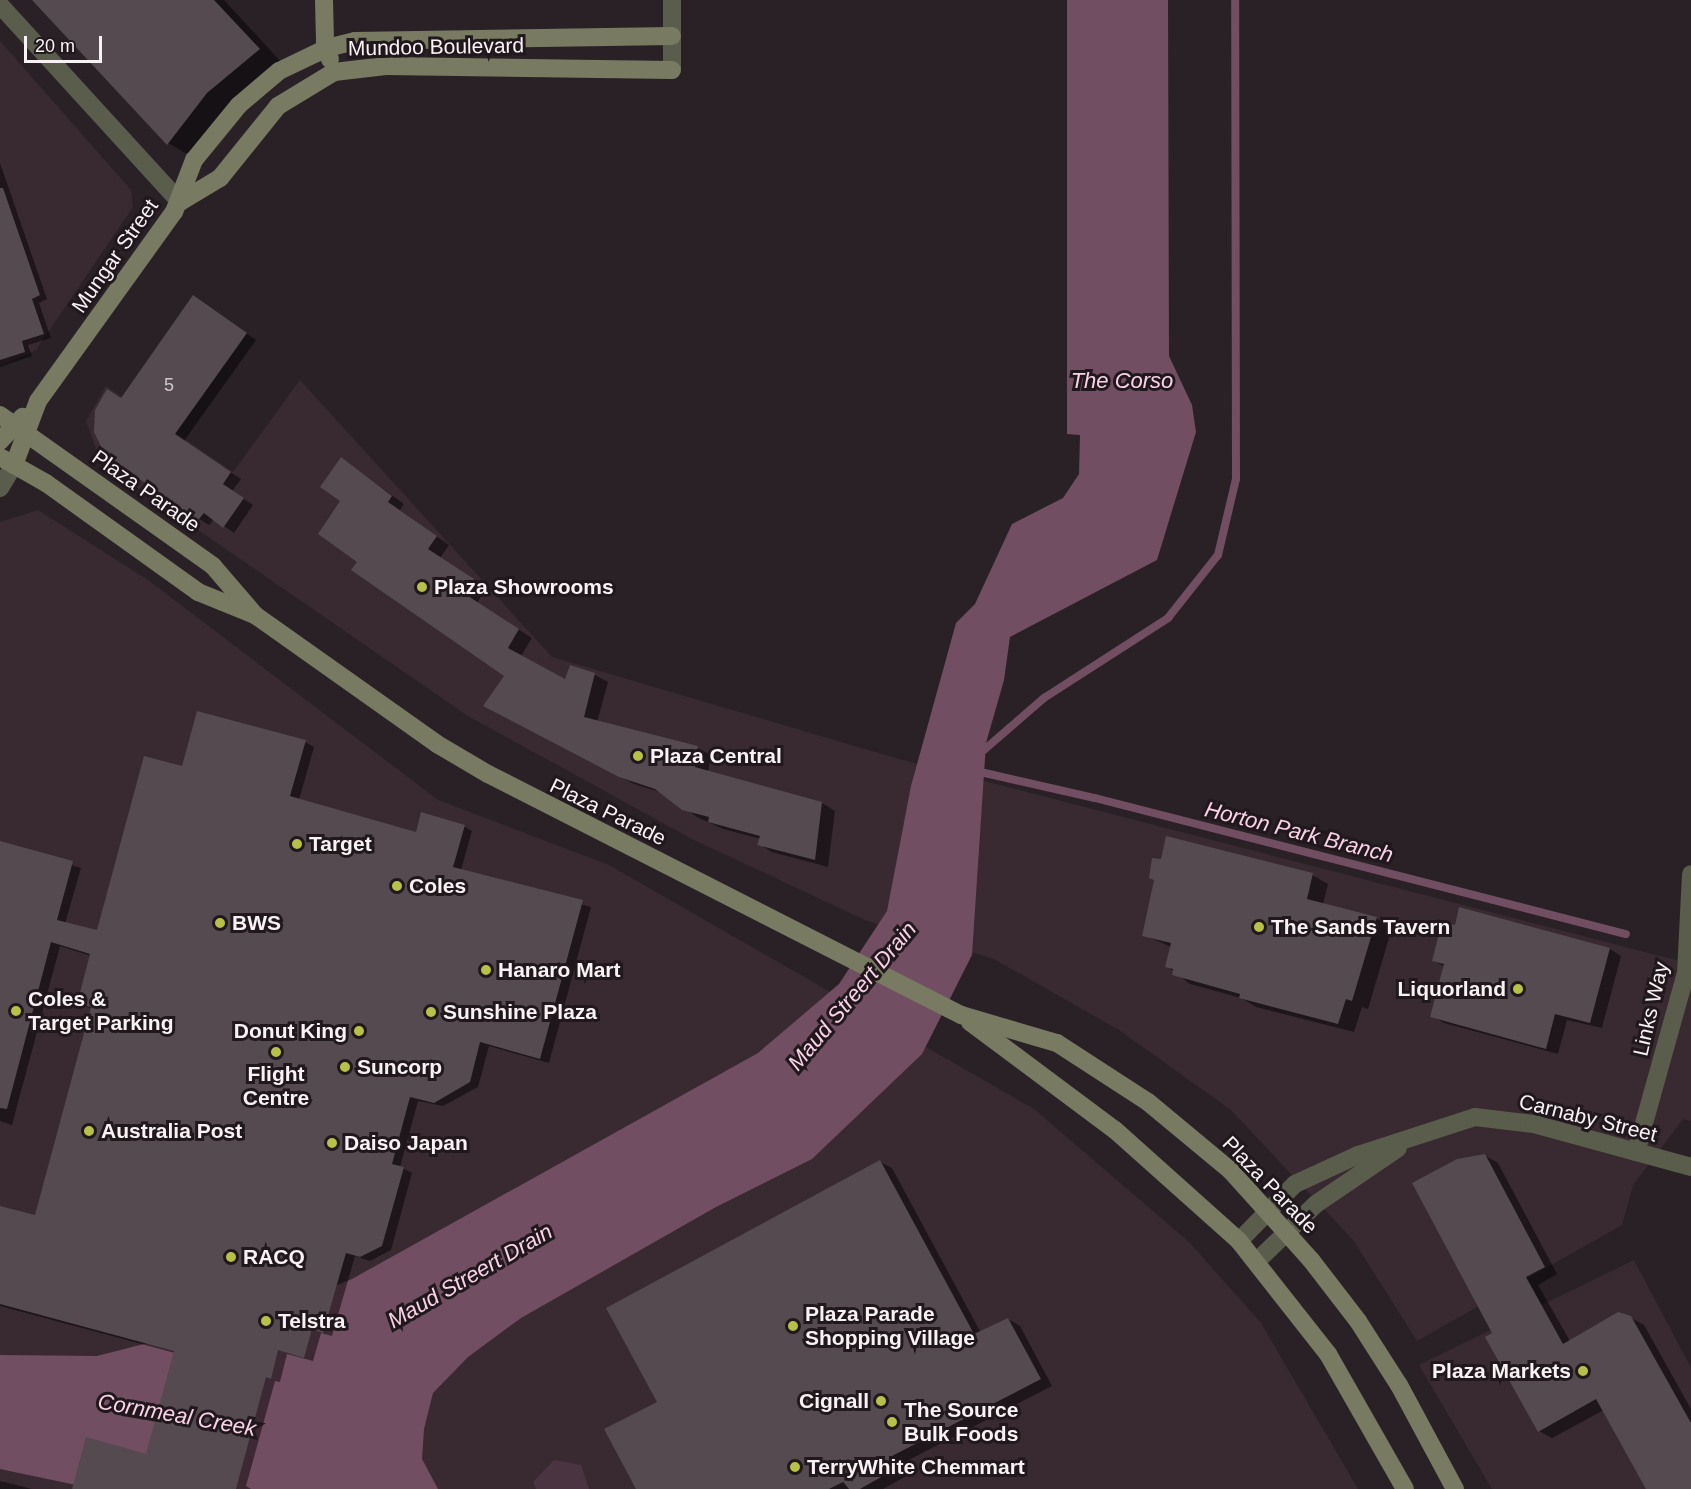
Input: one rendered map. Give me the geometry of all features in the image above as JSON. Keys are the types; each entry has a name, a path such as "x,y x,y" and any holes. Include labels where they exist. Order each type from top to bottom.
{"main road":[{"path":"324,0 327,48 334,72"},
{"name":"Mundoo Boulevard","path":"180,202 194,160 238,105 279,71 327,48 355,41 672,36"},
{"name":"Mundoo Boulevard","path":"180,202 220,178 278,106 334,72 386,66 672,70"},
{"name":"Mungar Street","path":"0,441 14,424 35,407 180,202"},
{"name":"Mungar Street","path":"7,461 14,424"},
{"name":"Plaza Parade","path":"14,424 213,566 255,615"},
{"name":"Plaza Parade","path":"7,461 46,483 198,592 255,615 437,744 488,774 961,1015 1115,1130 1239,1241 1328,1354 1405,1489"},
{"name":"Plaza Parade","path":"961,1015 1057,1043 1148,1102 1230,1170 1289,1234 1358,1321 1455,1489"}],"street":[{"path":"672,0 672,70"},
{"name":"Mungar Street","path":"0,5 180,202"},
{"name":"Mungar Street","path":"0,488 7,461"},
{"name":"Links Way","path":"1636,1152 1686,973 1691,874"},
{"name":"Carnaby Street","path":"1257,1261 1289,1234 1316,1204 1407,1142 1446,1124 1475,1117 1534,1124 1691,1167"},
{"name":"Carnaby Street","path":"1239,1241 1270,1213 1295,1184 1358,1155 1407,1142"}],"shaded area":[{"path":"0,41 131,190 133,207 36,350 0,366"},
{"path":"300,380 552,657 899,759 1691,964 1691,1121 1683,1119 1633,1185 1622,1225 1417,1341 1354,1241 1231,1110 1119,1030 994,959 865,920 692,839 468,716 101,463 86,421 106,386 233,472"},
{"name":"Sunshine Plaza","path":"38,510 148,580 438,800 609,865 1034,1109 1189,1242 1261,1323 1358,1489 0,1489 0,522"},
{"path":"1634,1260 1691,1368 1691,1489 1492,1489 1419,1365"},
{"path":"554,1460 581,1465 589,1489 536,1489 533,1482"}],"water":[{"path":"1067,0 1168,0 1169,356 1192,405 1196,432 1157,560 1010,637 1004,680 986,743 972,955 922,1054 812,1159 716,1207 521,1318 468,1357 433,1393 424,1429 422,1459 438,1489 95,1489 0,1469 0,1355 97,1356 273,1311 352,1279 758,1053 839,984 887,911 911,786 956,623 975,604 1012,524 1063,498 1079,474 1080,435 1067,434"}],"building":[{"path":"32,0 214,0 260,49 207,93 167,145"},
{"path":"0,188 3,188 40,295 32,299 44,334 22,341 25,352 0,360"},
{"path":"193,295 247,333 175,434 231,472 223,484 244,498 223,528 204,513 198,520 105,455 94,432 95,410 107,389 121,398"},
{"path":"341,457 392,496 388,502 437,536 428,549 474,579 465,594 519,629 508,648 565,679 570,665 595,673 584,717 698,746 695,767 822,802 815,860 757,845 760,836 708,822 709,817 682,810 655,789 619,777 483,706 504,676 351,570 357,562 318,534 340,501 320,487"},
{"name":"Sunshine Plaza","path":"197,711 306,740 290,796 416,832 421,812 465,825 453,867 583,900 540,1059 480,1042 470,1082 434,1103 410,1097 392,1164 404,1167 382,1246 360,1257 346,1253 323,1333 312,1329 304,1358 278,1350 271,1379 266,1377 236,1489 72,1489 86,1437 146,1454 174,1351 0,1304 0,1206 35,1215 91,1007 77,1004 90,954 51,942 7,1109 0,1108 0,841 73,861 57,920 97,930 144,756 182,766"},
{"name":"The Sands Tavern","path":"1166,836 1313,873 1307,899 1377,917 1352,1001 1346,999 1338,1024 1239,998 1240,994 1172,975 1173,969 1165,967 1171,943 1142,936 1154,880 1149,878 1152,858 1161,859"},
{"name":"Liquorland","path":"1459,907 1610,948 1590,1023 1555,1014 1546,1049 1430,1017 1444,964 1432,961 1442,922 1455,925"},
{"name":"Plaza Markets","path":"1485,1154 1545,1267 1526,1277 1563,1344 1618,1312 1631,1316 1691,1423 1691,1489 1646,1489 1596,1399 1538,1432 1485,1337 1492,1333 1412,1183 1457,1159"},
{"name":"Plaza Parade Shopping Village","path":"880,1160 974,1334 1008,1318 1041,1379 892,1456 897,1468 860,1489 849,1489 843,1482 829,1489 636,1489 604,1429 657,1402 606,1308"}],"waterway":[{"path":"977,756 1044,698 1168,618 1218,555 1236,479 1235,0"},
{"name":"Horton Park Branch","path":"976,771 1095,798 1626,934"}],"place":[{"name":"Plaza Showrooms","path":"422,587"},
{"name":"Plaza Central","path":"638,756"},
{"name":"Target","path":"297,844"},
{"name":"Coles","path":"397,886"},
{"name":"BWS","path":"220,923"},
{"name":"The Sands Tavern","path":"1259,927"},
{"name":"Hanaro Mart","path":"486,970"},
{"name":"Liquorland","path":"1518,989"},
{"name":"Coles & Target Parking","path":"16,1011"},
{"name":"Sunshine Plaza","path":"431,1012"},
{"name":"Donut King","path":"359,1031"},
{"name":"Flight Centre","path":"276,1052"},
{"name":"Suncorp","path":"345,1067"},
{"name":"Australia Post","path":"89,1131"},
{"name":"Daiso Japan","path":"332,1143"},
{"name":"RACQ","path":"231,1257"},
{"name":"Telstra","path":"266,1321"},
{"name":"Plaza Parade Shopping Village","path":"793,1326"},
{"name":"Plaza Markets","path":"1583,1371"},
{"name":"Cignall","path":"881,1401"},
{"name":"The Source Bulk Foods","path":"892,1422"},
{"name":"TerryWhite Chemmart","path":"795,1467"}],"water label":[{"name":"The Corso","path":"1122,381"},
{"name":"Maud Streert Drain","path":"852,996"},
{"name":"Maud Streert Drain","path":"470,1276"},
{"name":"Cornmeal Creek","path":"177,1415"}]}
